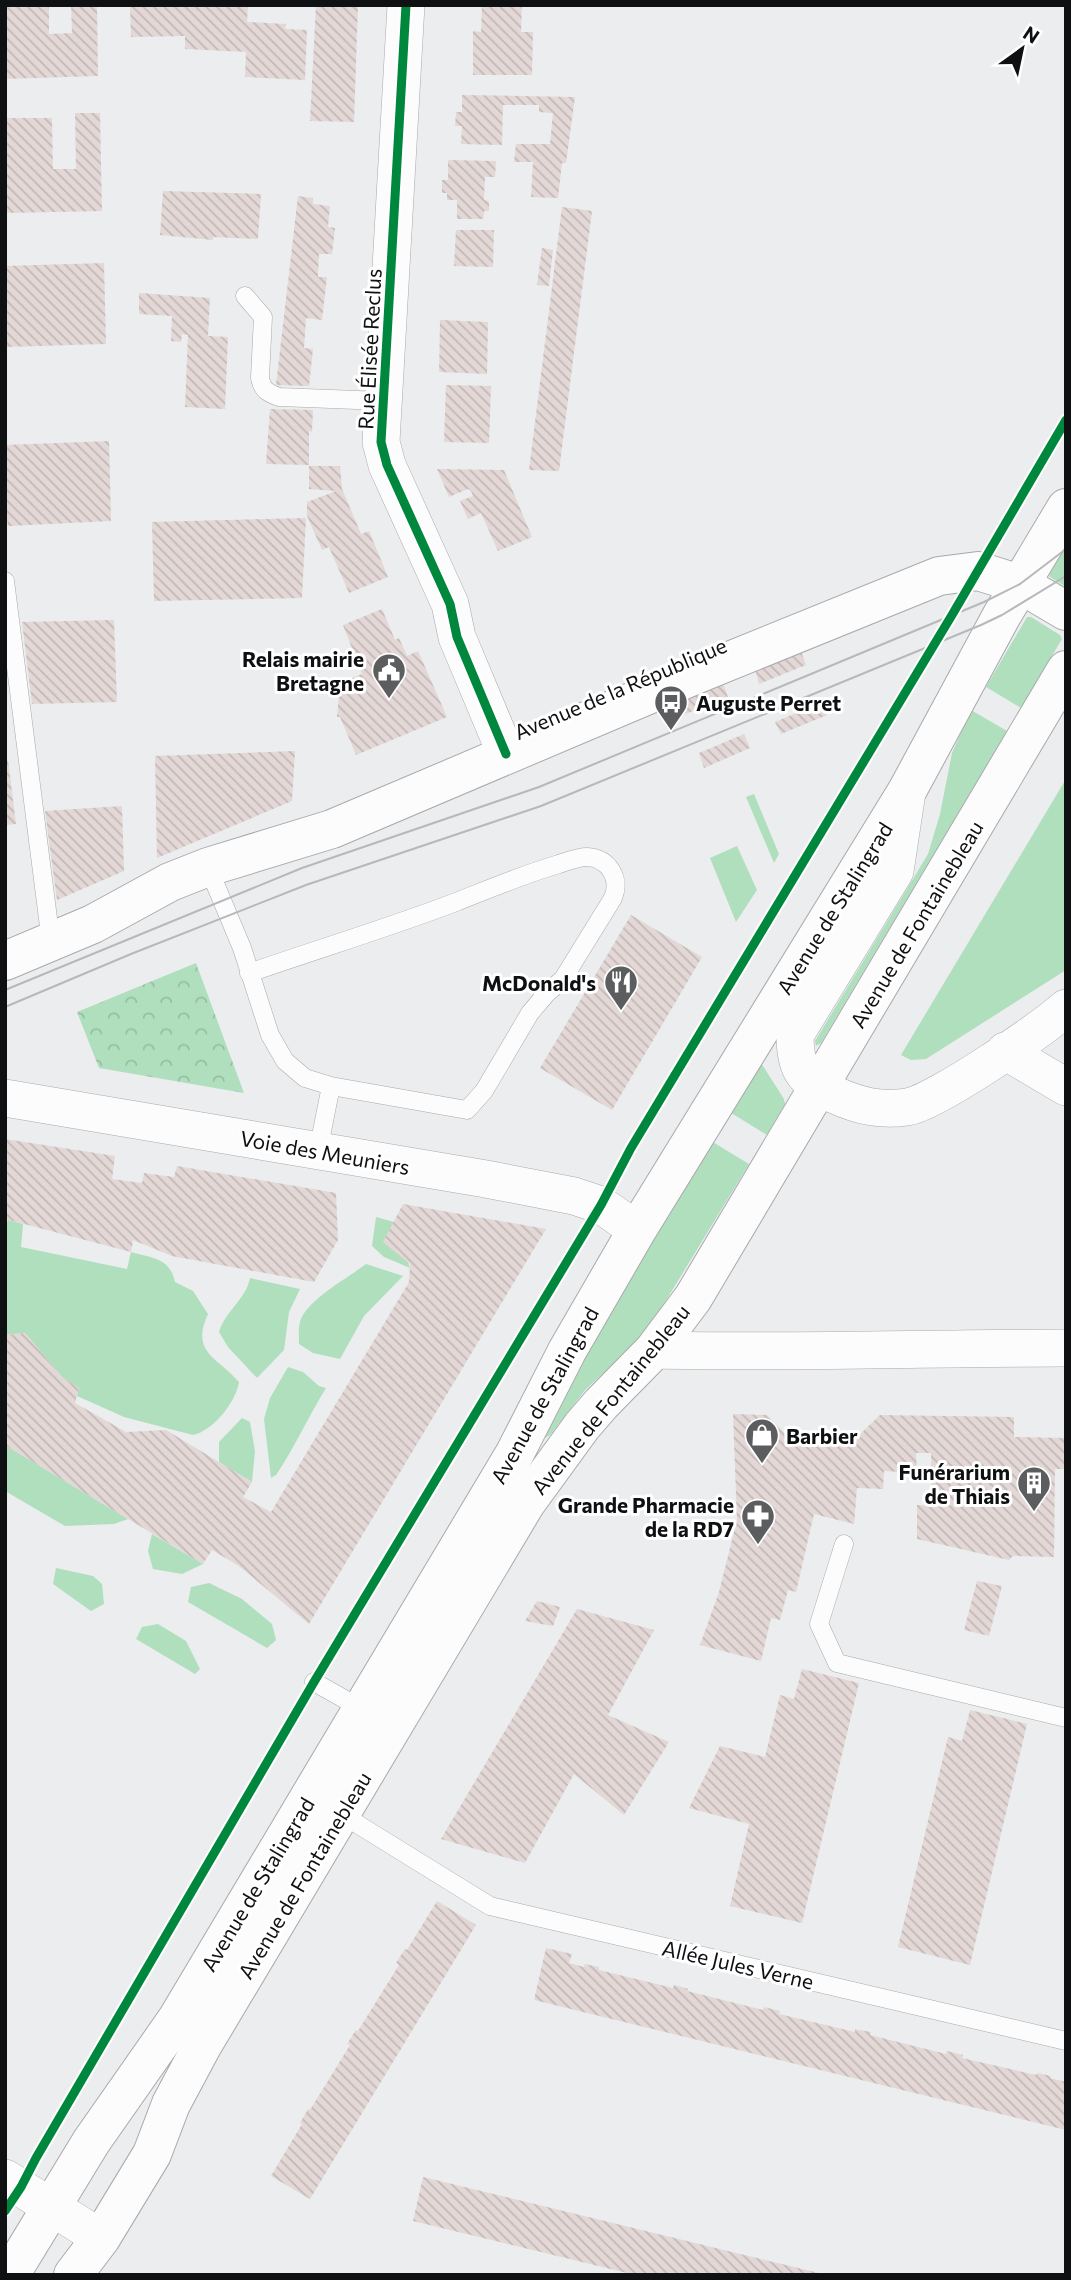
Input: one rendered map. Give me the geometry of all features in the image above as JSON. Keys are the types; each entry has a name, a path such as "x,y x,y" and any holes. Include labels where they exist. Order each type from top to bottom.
{"main road":[{"name":"Avenue de Stalingrad","path":"10,2275 90,2141 134,2083 177,2019 515,1453 560,1363 637,1230 907,791 1020,584 1066,508"},
{"name":"Avenue de la République","path":"5,961 93,924 170,882 208,867 332,829 506,754 939,576 978,571 1020,584 1066,611"},
{"name":"Avenue de Fontainebleau","path":"73,2275 102,2238 152,2154 172,2104 202,2046 540,1481 601,1404 654,1350 693,1298 1066,670"}],"street":[{"name":"Rue Élisée Reclus","path":"406,5 382,442 387,464 450,604 457,637 506,754"},
{"path":"907,791 895,871 795,1035 795,1059 803,1074 818,1088 859,1105 885,1109 911,1107 954,1085 1066,1008"},
{"path":"1004,1051 1066,1059"},
{"path":"1004,1051 1066,1087"},
{"name":"Voie des Meuniers","path":"5,1098 574,1196 601,1205 637,1230"},
{"path":"654,1350 739,1352 1066,1348"},
{"path":"5,2178 102,2238"}],"lane":[{"path":"245,296 264,317 260,377 262,387 270,394 279,397 383,401"},
{"path":"5,581 51,942"},
{"path":"208,867 243,948 250,973 270,1035 285,1061 305,1078 331,1086 467,1110 484,1090 530,1013 563,979 613,898 617,886 612,871 598,860 586,857 574,859 518,876 455,902 250,973"},
{"path":"318,1151 331,1086"},
{"path":"844,1544 819,1624 837,1663 1066,1718"},
{"path":"314,1682 362,1709"},
{"name":"Allée Jules Verne","path":"341,1814 490,1906 1066,2041"}],"green space":[{"path":"1066,544 1066,587 1050,577 1048,571"},
{"path":"1027,617 1060,635 1062,639 1021,708 986,687"},
{"path":"971,710 1007,731 821,1043 816,1046 815,1041 928,854 940,814 952,753"},
{"path":"1066,779 1066,970 926,1059 911,1060 901,1055"},
{"path":"754,794 779,854 774,863 746,797"},
{"path":"737,846 757,890 736,922 710,858"},
{"path":"196,963 244,1093 99,1068 77,1012"},
{"path":"761,1063 785,1104 767,1135 728,1111"},
{"path":"711,1141 749,1164 656,1317 631,1348 586,1389 550,1435 545,1438 541,1436 554,1406"},
{"path":"376,1217 394,1222 410,1268 384,1257 372,1246"},
{"path":"8,1220 23,1224 21,1247 127,1269 131,1252 159,1260 169,1268 175,1282 193,1291 208,1314 203,1327 204,1346 239,1382 228,1407 216,1422 193,1435 124,1417 77,1396 79,1388 63,1378 25,1333 5,1335 5,1227"},
{"path":"366,1264 403,1276 364,1316 340,1359 313,1353 299,1344 300,1322 310,1306"},
{"path":"250,1278 300,1289 289,1312 284,1350 257,1378 228,1347 219,1332"},
{"path":"288,1367 303,1372 319,1386 326,1388 283,1464 271,1478 264,1419 270,1398"},
{"path":"242,1418 250,1422 255,1451 252,1482 219,1462 219,1442"},
{"path":"5,1445 128,1519 114,1524 65,1526 5,1491"},
{"path":"152,1534 203,1564 182,1574 153,1569 148,1551"},
{"path":"56,1568 93,1576 102,1584 104,1604 91,1611 53,1584"},
{"path":"209,1583 242,1599 272,1624 276,1640 267,1648 188,1602 191,1587"},
{"path":"158,1624 186,1641 200,1669 195,1674 136,1639 142,1627"}],"building":[{"path":"5,5 49,5 49,34 72,33 71,5 97,5 98,76 5,79"},
{"path":"130,5 248,6 247,22 286,24 285,29 307,30 305,80 245,77 246,52 185,49 185,36 131,37"},
{"path":"316,5 358,5 354,122 310,121"},
{"path":"482,5 522,5 521,32 533,32 532,75 473,75 473,31 481,32"},
{"path":"462,95 575,97 558,198 531,197 533,162 514,162 516,144 550,144 553,113 539,112 539,105 503,105 502,145 461,144 462,126 455,126 456,112 462,112"},
{"path":"75,113 100,113 102,211 5,213 5,118 52,118 53,169 76,169"},
{"path":"448,160 496,161 495,177 485,177 484,200 489,201 489,211 484,211 483,219 457,219 457,200 447,200 447,193 442,193 442,180 448,180"},
{"path":"163,191 261,194 258,239 213,237 213,240 160,235"},
{"path":"298,196 313,198 313,204 330,206 328,227 335,228 332,254 319,254 318,277 327,277 322,320 306,318 304,348 313,349 309,386 276,385"},
{"path":"562,207 592,211 559,471 529,470"},
{"path":"456,230 494,230 493,267 454,266"},
{"path":"542,248 553,250 549,286 537,285"},
{"path":"104,263 106,344 5,347 5,266"},
{"path":"139,293 210,298 208,336 228,337 225,409 185,407 188,335 182,334 181,342 171,341 172,316 139,314"},
{"path":"440,320 488,322 487,374 439,372"},
{"path":"446,385 491,386 489,443 444,442"},
{"path":"270,409 313,410 312,432 309,431 309,465 266,464"},
{"path":"109,441 111,521 8,526 5,505 5,445"},
{"path":"309,466 340,466 342,489 361,534 369,531 388,577 349,593 329,547 322,550 307,516 307,502 336,491 309,489"},
{"path":"437,469 504,470 532,537 498,551 481,513 468,519 460,501 473,496 471,491 468,489 449,497"},
{"path":"306,518 302,598 154,601 152,522"},
{"name":"Relais mairie Bretagne","path":"382,609 395,640 399,638 407,656 418,651 447,717 356,755 340,717 337,717 340,683 362,674 343,625"},
{"path":"114,620 117,702 32,704 22,622"},
{"path":"801,651 806,665 759,684 755,669"},
{"path":"723,683 728,697 683,715 678,701"},
{"path":"822,702 827,715 781,734 775,722"},
{"path":"744,734 750,748 704,768 699,753"},
{"path":"295,751 292,801 157,858 155,756"},
{"path":"8,760 16,824 5,825 5,761"},
{"path":"122,806 124,871 57,900 45,811"},
{"name":"McDonald's","path":"631,915 702,957 612,1110 540,1068"},
{"path":"5,1139 115,1156 112,1179 142,1183 144,1173 174,1177 177,1166 336,1193 338,1240 314,1282 172,1256 133,1240 131,1252 5,1219"},
{"path":"403,1204 546,1229 309,1624 239,1566 212,1550 203,1564 5,1445 5,1335 25,1333 63,1378 79,1388 75,1403 126,1432 166,1430 252,1482 243,1497 271,1512 409,1282 410,1264 383,1242"},
{"path":"733,1414 767,1415 791,1440 853,1441 880,1415 1014,1417 1014,1437 1066,1438 1066,1469 1055,1469 1054,1557 1013,1556 1009,1560 917,1539 917,1505 932,1505 931,1453 916,1453 917,1473 884,1471 883,1489 857,1488 854,1524 814,1514 796,1592 788,1590 780,1620 771,1618 761,1661 700,1645 719,1592 737,1520"},
{"path":"977,1581 1002,1586 989,1636 964,1630"},
{"path":"537,1601 560,1607 553,1626 525,1621"},
{"path":"577,1609 654,1630 608,1715 669,1742 624,1815 574,1774 525,1863 441,1839"},
{"path":"802,1669 859,1683 802,1923 730,1906 749,1824 689,1808 720,1746 765,1757 780,1695 794,1699"},
{"path":"970,1710 1027,1724 970,1965 898,1947 948,1737 962,1741"},
{"path":"437,1901 476,1925 310,2199 271,2176 308,2109 310,2110 350,2045 347,2044 356,2030 358,2031 399,1965 396,1963"},
{"path":"546,1948 572,1954 569,1963 584,1967 585,1964 599,1967 599,1970 673,1988 674,1985 688,1989 687,1991 763,2010 764,2007 780,2011 779,2014 855,2032 855,2029 871,2032 870,2035 946,2054 947,2051 963,2055 962,2058 1051,2076 1050,2078 1066,2082 1066,2130 534,2000"},
{"path":"423,2177 823,2275 635,2275 413,2221"}],"tram line":[{"path":"5,990 302,868 539,787 984,602 1020,584 1066,549"},
{"path":"5,1007 306,885 541,806 981,625 1066,576"}],"cycle path":[{"path":"406,5 381,442 387,465 450,604 457,637 506,754"},
{"path":"5,2211 314,1682 601,1205 631,1148 952,615 1066,420"}],"place":[{"name":"Relais mairie Bretagne","path":"389,700"},
{"name":"Auguste Perret","path":"671,732"},
{"name":"McDonald's","path":"621,1012"},
{"name":"Barbier","path":"762,1465"},
{"name":"Funérarium de Thiais","path":"1034,1513"},
{"name":"Grande Pharmacie de la RD7","path":"758,1546"}]}
